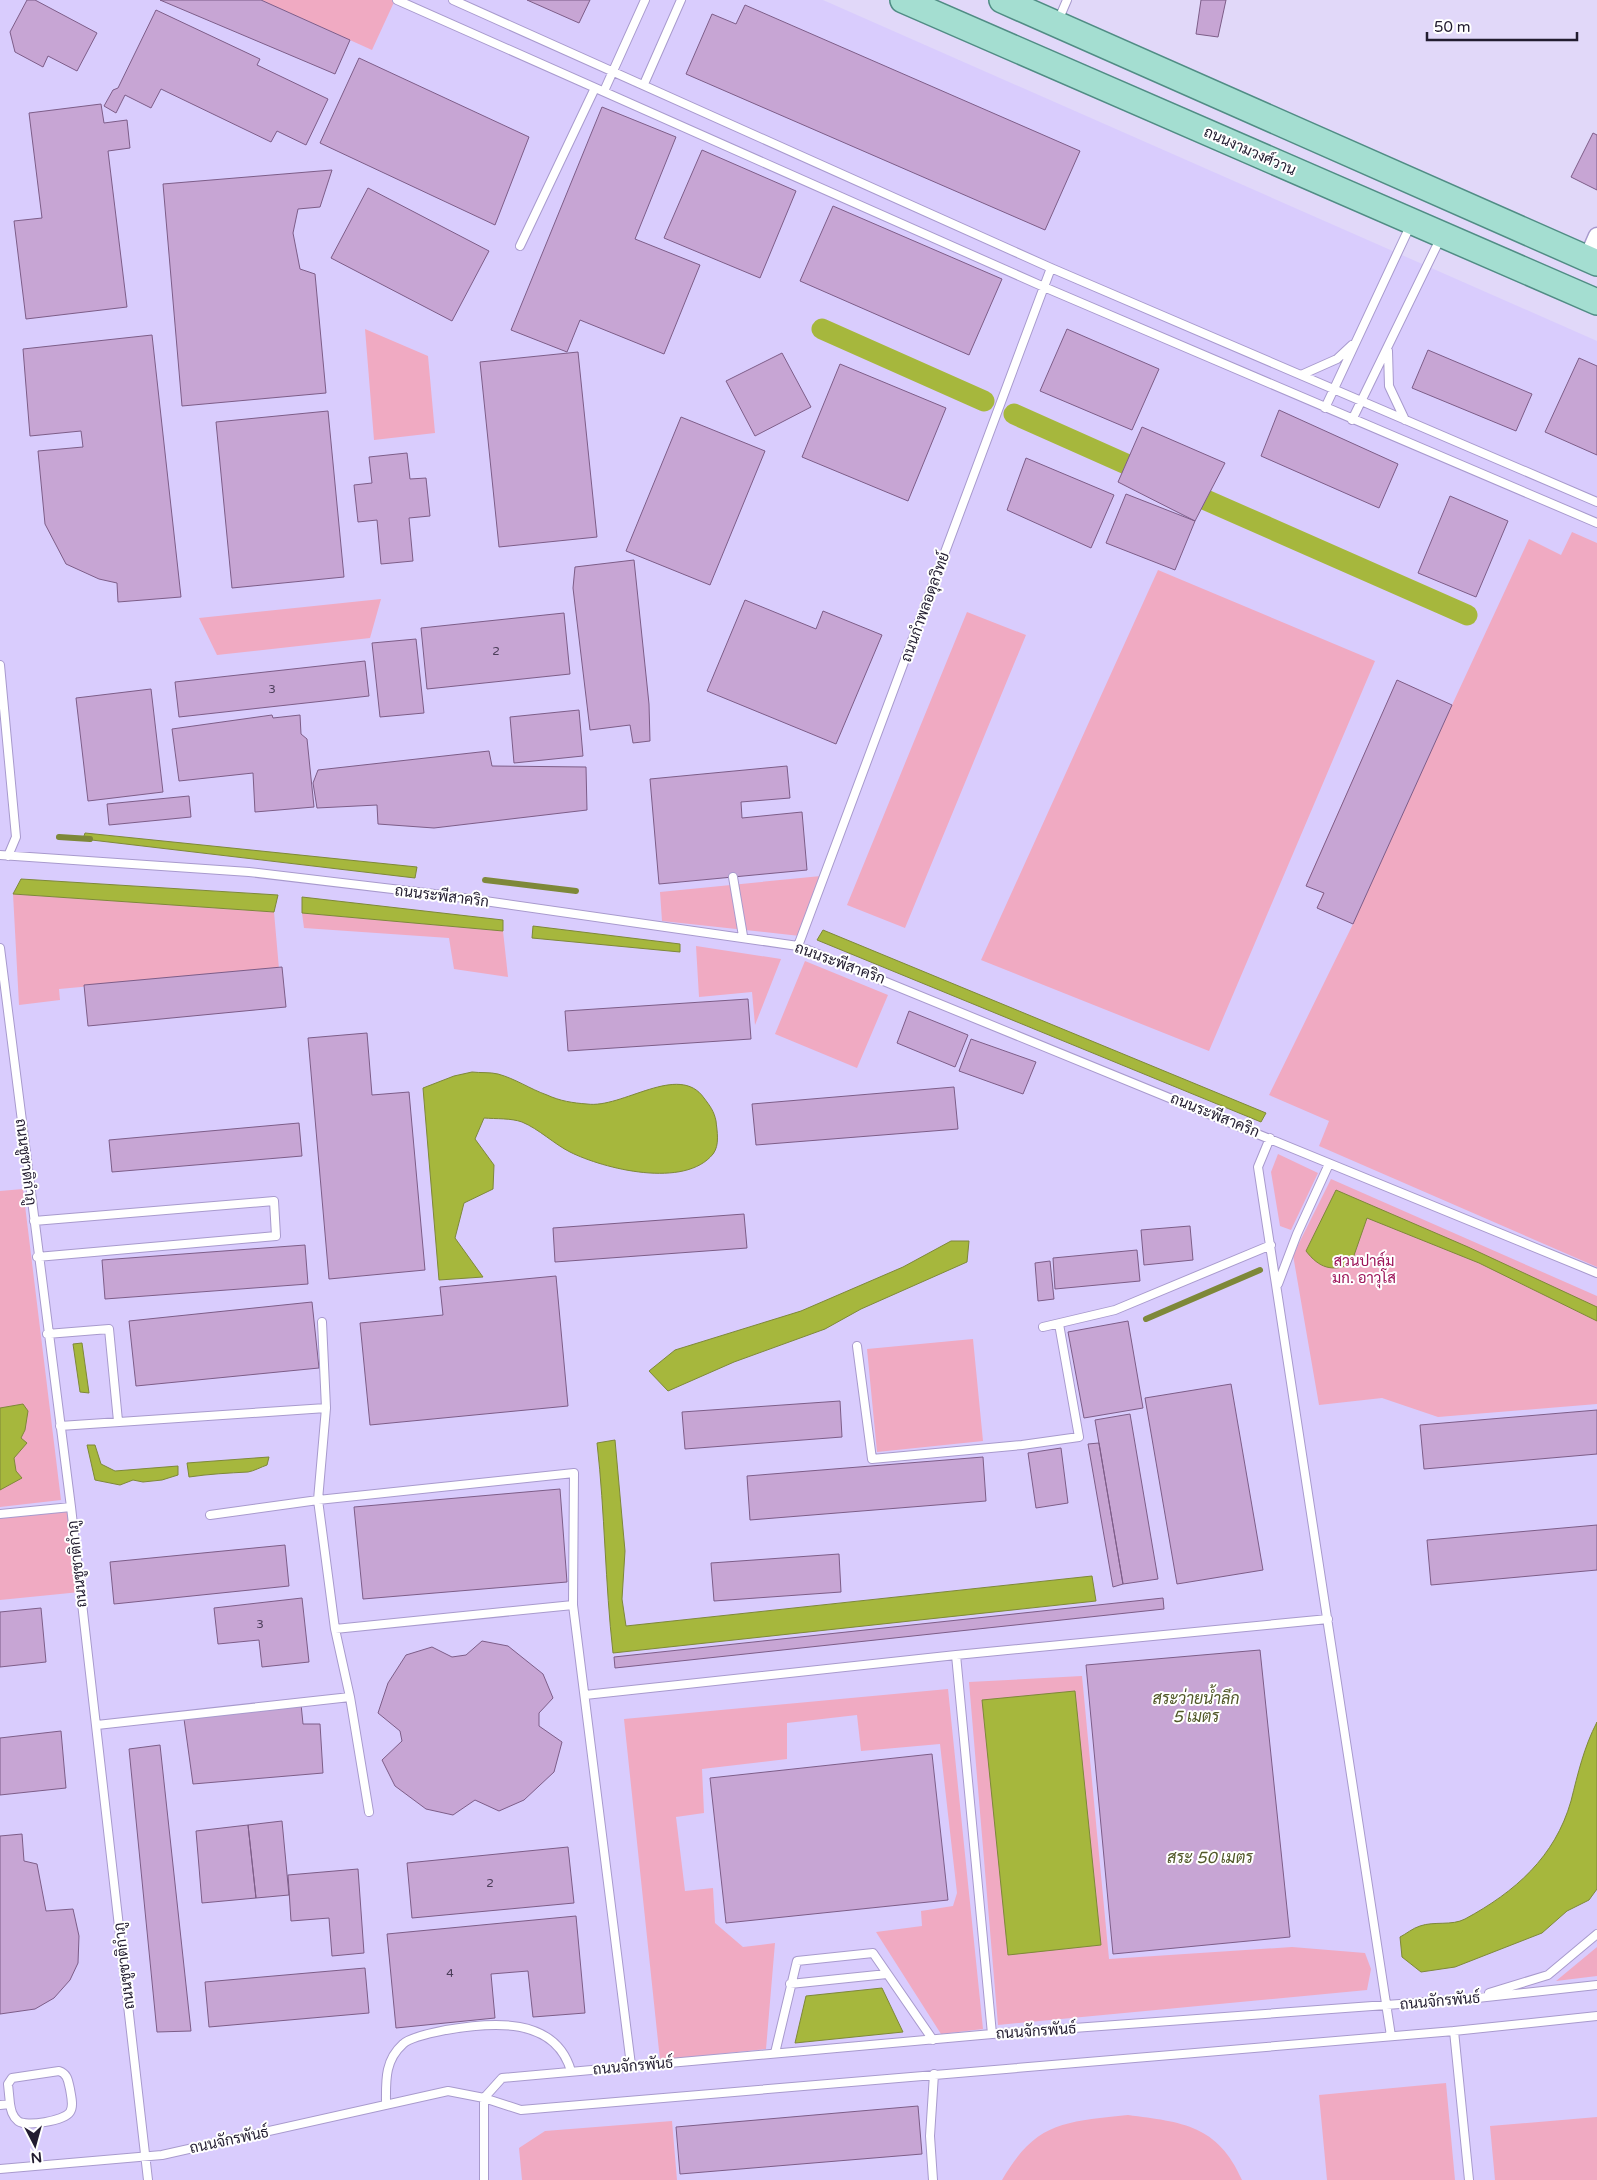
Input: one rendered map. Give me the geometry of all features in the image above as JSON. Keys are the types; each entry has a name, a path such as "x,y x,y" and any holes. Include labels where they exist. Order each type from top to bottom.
{"main road":[{"name":"ถนนงามวงศ์วาน","path":"903,0 1597,302"},
{"path":"1002,0 1592,261"}],"street":[{"path":"1592,261 1597,236"}],"lane":[{"path":"397,0 1044,287 1597,523"},
{"path":"454,0 1051,268 1597,502"},
{"path":"604,92 645,0"},
{"path":"644,84 681,0"},
{"path":"1056,24 1067,0"},
{"path":"520,246 595,88"},
{"path":"1325,408 1412,222"},
{"path":"1352,420 1442,235"},
{"name":"ถนนกำพลอดุลวิทย์","path":"798,946 1051,268"},
{"path":"1300,375 1337,359 1356,342"},
{"path":"1388,346 1389,386 1405,420"},
{"path":"0,665 16,837 4,856"},
{"name":"ถนนระพีสาคริก","path":"4,856 249,872 743,936 798,946 1597,1273"},
{"path":"733,877 743,936"},
{"name":"ถนนชูชาติกำภู","path":"0,948 47,1334 71,1507 148,2180"},
{"path":"1270,1138 1258,1167 1278,1286 1391,2036"},
{"path":"1278,1286 1298,1234 1329,1164"},
{"path":"34,1221 274,1201 276,1236 38,1257"},
{"path":"1043,1327 1115,1310 1271,1245"},
{"path":"322,1322 326,1408 318,1500 335,1629 350,1697 369,1812"},
{"path":"857,1346 872,1459 1022,1445 1079,1437 1059,1324"},
{"path":"47,1334 109,1329 118,1421"},
{"path":"60,1426 326,1408"},
{"path":"210,1515 318,1500 574,1473 573,1605 631,2066"},
{"path":"0,1514 71,1507"},
{"path":"335,1629 573,1605"},
{"path":"585,1695 956,1655 1328,1619"},
{"path":"956,1655 992,2034"},
{"path":"96,1725 350,1697"},
{"path":"1468,1999 1548,1975 1597,1934"},
{"path":"775,2053 797,1961 873,1952 933,2040"},
{"path":"790,1984 887,1974"},
{"name":"ถนนจักรพันธ์","path":"484,2098 502,2078 992,2034 1468,1999 1597,1985"},
{"name":"ถนนจักรพันธ์","path":"0,2169 146,2154 162,2155 448,2091 484,2098 521,2110 1454,2031 1597,2016"},
{"path":"386,2105 386,2070 403,2044 434,2032 498,2023 530,2029 550,2041 567,2056 571,2071"},
{"path":"1454,2031 1468,2180"},
{"path":"59,2071 64,2073 68,2079 72,2107 71,2112 60,2119 24,2124 17,2120 11,2112 10,2104 8,2084 12,2078 59,2071"},
{"path":"933,2180 930,2136 934,2074"},
{"path":"484,2098 484,2180"},
{"path":"0,2105 10,2104"}],"shaded area":[{"path":"0,0 823,0 1597,341 1597,2180 0,2180"},
{"path":"85,833 417,867 415,878 83,839"},
{"path":"21,879 278,895 274,912 13,894"},
{"path":"302,897 503,920 503,931 302,913"},
{"path":"533,926 680,944 680,952 532,938"},
{"path":"823,930 1266,1113 1261,1122 817,940"},
{"path":"472,1072 498,1074 557,1099 587,1104 601,1104 649,1089 680,1084 693,1088 710,1106 716,1121 717,1146 713,1154 700,1165 684,1171 644,1173 603,1164 570,1152 522,1122 508,1119 484,1118 475,1139 494,1165 493,1189 464,1203 455,1238 483,1277 439,1280 423,1088 454,1076"},
{"path":"1336,1190 1468,1247 1597,1307 1597,1321 1479,1263 1367,1218 1351,1264 1338,1268 1321,1265 1306,1251"},
{"path":"951,1241 969,1241 967,1262 861,1309 825,1329 734,1362 668,1391 649,1371 675,1350 801,1311 903,1267"},
{"path":"82,1343 89,1393 80,1392 73,1344"},
{"path":"23,1404 28,1411 25,1430 21,1438 27,1443 14,1458 16,1471 22,1478 0,1490 0,1408"},
{"path":"615,1440 625,1551 622,1599 626,1626 1092,1576 1096,1601 613,1653 597,1443"},
{"path":"87,1445 95,1445 101,1464 115,1471 178,1466 178,1475 162,1480 143,1482 133,1480 120,1485 95,1480"},
{"path":"269,1457 267,1465 250,1471 189,1477 187,1463"},
{"path":"1075,1691 1101,1945 1008,1955 982,1700"},
{"path":"1597,1722 1597,1889 1589,1900 1567,1911 1542,1933 1455,1967 1421,1972 1402,1957 1400,1937 1420,1926 1465,1919 1500,1897 1531,1871 1544,1856 1564,1821 1585,1751"},
{"path":"882,1988 903,2032 795,2043 806,1996"}],"green space":[{"path":"261,0 395,0 372,50"},
{"path":"365,329 428,356 435,433 374,440"},
{"path":"1572,532 1597,543 1597,1267 1319,1146 1329,1121 1269,1095 1353,924 1317,908 1323,893 1306,885 1397,680 1452,705 1529,539 1561,555"},
{"path":"1158,570 1375,661 1209,1051 981,960"},
{"path":"381,599 370,638 217,655 199,618"},
{"path":"967,612 1026,635 905,928 847,905"},
{"path":"821,876 800,936 662,921 660,892"},
{"path":"13,894 274,912 279,969 59,989 60,1000 19,1005"},
{"path":"302,913 503,931 508,977 454,969 449,938 304,928"},
{"path":"696,946 781,959 755,1025 752,992 699,997"},
{"path":"805,961 888,995 857,1068 775,1034"},
{"path":"1278,1154 1318,1173 1291,1230 1280,1226 1271,1172"},
{"name":"สวนปาล์ม มก. อาวุโส","path":"1331,1179 1597,1296 1597,1404 1438,1417 1382,1398 1319,1405 1293,1255"},
{"path":"23,1189 61,1500 0,1507 0,1191"},
{"path":"973,1339 983,1441 877,1452 867,1349"},
{"path":"71,1507 80,1592 0,1600 0,1514"},
{"path":"1082,1676 1109,1959 1292,1947 1365,1953 1371,1969 1367,1990 998,2025 969,1682"},
{"path":"948,1689 983,2029 941,2034 876,1932 922,1926 921,1911 953,1906 957,1893 940,1744 861,1751 857,1715 787,1723 787,1759 702,1769 704,1813 676,1817 685,1891 713,1888 715,1923 743,1947 775,1943 766,2049 660,2060 624,1719"},
{"path":"1597,1947 1597,1976 1556,1981"},
{"path":"1446,2083 1455,2180 1327,2180 1319,2095"},
{"path":"1128,2115 1181,2124 1210,2137 1222,2148 1242,2180 1002,2180 1027,2146 1040,2135 1069,2123"},
{"path":"1597,2117 1597,2180 1495,2180 1490,2126"},
{"path":"672,2121 677,2180 522,2180 519,2148 545,2131"}],"building":[{"path":"27,0 35,0 97,33 77,71 48,56 43,67 15,52 10,32"},
{"path":"160,0 261,0 350,40 335,74"},
{"path":"527,0 590,0 579,23"},
{"path":"1201,0 1226,0 1218,37 1196,34"},
{"path":"745,5 1080,151 1045,230 686,74 712,14 736,24"},
{"path":"156,10 260,59 257,65 328,99 306,145 277,131 271,142 161,89 151,108 125,95 116,113 104,106 113,90 118,88"},
{"path":"359,58 529,137 495,225 320,143"},
{"path":"101,104 104,123 127,120 130,148 108,151 127,307 26,319 14,221 42,218 29,113"},
{"path":"602,107 676,137 635,239 700,265 664,354 580,320 567,352 511,330"},
{"path":"1593,133 1597,135 1597,190 1571,177"},
{"path":"702,150 796,191 760,278 664,238"},
{"path":"332,170 320,207 298,209 293,233 300,269 315,274 326,393 182,406 163,184"},
{"path":"368,188 489,251 452,321 331,258"},
{"path":"833,206 1002,279 969,355 800,281"},
{"path":"1067,329 1159,369 1132,430 1040,391"},
{"path":"152,335 181,597 118,602 117,583 99,579 66,564 45,524 38,451 83,447 81,431 30,436 23,349"},
{"path":"1428,350 1532,394 1516,431 1412,388"},
{"path":"578,352 597,537 499,547 480,362"},
{"path":"782,353 811,407 755,436 726,381"},
{"path":"1579,358 1597,366 1597,455 1545,432"},
{"path":"840,364 946,408 908,501 802,457"},
{"path":"1279,410 1398,464 1379,508 1261,456"},
{"path":"328,411 344,577 232,588 216,422"},
{"path":"681,417 765,451 710,585 626,551"},
{"path":"1142,427 1225,463 1195,521 1118,482"},
{"path":"407,453 410,479 426,478 430,516 409,518 413,561 381,564 377,520 358,522 354,485 372,483 369,457"},
{"path":"1026,458 1114,495 1091,548 1007,510"},
{"path":"1126,494 1195,521 1175,570 1106,543"},
{"path":"1450,496 1508,521 1476,597 1418,573"},
{"path":"634,560 649,704 650,741 633,743 630,725 590,730 573,588 575,567"},
{"path":"745,600 816,629 823,611 882,635 836,744 707,691"},
{"path":"564,613 570,674 427,689 421,628"},
{"path":"416,639 424,713 380,717 372,643"},
{"path":"365,661 369,696 179,717 175,682"},
{"path":"1397,680 1452,705 1353,924 1317,908 1324,893 1306,886"},
{"path":"151,689 163,792 88,801 76,698"},
{"path":"579,710 583,756 514,763 510,717"},
{"path":"272,715 273,718 300,715 301,734 307,739 314,807 255,812 253,773 179,781 172,729"},
{"path":"489,751 492,766 586,767 587,810 434,828 378,824 377,805 317,808 313,783 318,770"},
{"path":"787,766 790,798 741,802 742,818 802,812 807,870 659,884 650,779"},
{"path":"189,796 191,817 109,825 107,804"},
{"path":"282,967 286,1007 88,1026 84,985"},
{"path":"748,999 751,1039 568,1051 565,1011"},
{"path":"909,1011 968,1035 955,1067 897,1043"},
{"path":"367,1033 372,1095 409,1092 425,1270 329,1279 308,1038"},
{"path":"971,1039 1036,1062 1023,1094 959,1071"},
{"path":"954,1087 958,1129 756,1145 752,1104"},
{"path":"299,1123 302,1156 112,1172 109,1140"},
{"path":"744,1214 747,1248 555,1262 553,1228"},
{"path":"1190,1226 1193,1260 1144,1265 1141,1230"},
{"path":"305,1245 308,1284 105,1299 102,1260"},
{"path":"1137,1250 1140,1281 1055,1289 1053,1258"},
{"path":"1050,1261 1054,1299 1038,1301 1035,1263"},
{"path":"556,1276 568,1406 370,1425 360,1323 443,1315 440,1287"},
{"path":"312,1302 319,1368 136,1386 129,1321"},
{"path":"1128,1321 1143,1408 1084,1418 1068,1332"},
{"path":"1231,1384 1263,1570 1177,1584 1145,1398"},
{"path":"840,1401 842,1437 685,1449 682,1412"},
{"path":"1597,1410 1597,1454 1424,1469 1420,1425"},
{"path":"1130,1414 1158,1579 1123,1584 1095,1420"},
{"path":"1099,1443 1123,1584 1113,1587 1088,1444"},
{"path":"1061,1448 1068,1503 1036,1508 1028,1453"},
{"path":"983,1457 986,1501 750,1520 747,1476"},
{"path":"560,1489 567,1582 363,1599 354,1507"},
{"path":"1597,1525 1597,1570 1431,1585 1427,1540"},
{"path":"285,1545 289,1586 114,1604 110,1562"},
{"path":"839,1554 841,1592 714,1601 711,1563"},
{"path":"302,1598 309,1662 262,1667 259,1640 218,1644 214,1608"},
{"path":"1163,1598 1164,1609 615,1668 614,1657"},
{"path":"41,1608 46,1662 0,1667 0,1612"},
{"path":"482,1641 508,1646 543,1674 553,1698 539,1713 539,1726 562,1742 554,1772 524,1800 499,1811 475,1800 453,1815 426,1809 395,1786 382,1760 402,1741 400,1731 378,1713 388,1683 406,1655 432,1647 452,1657 466,1655"},
{"path":"1260,1650 1290,1937 1113,1954 1086,1665"},
{"path":"301,1704 303,1724 320,1724 323,1773 193,1784 184,1719"},
{"path":"61,1731 66,1788 0,1795 0,1738"},
{"path":"160,1745 191,2031 157,2032 129,1749"},
{"path":"932,1754 948,1900 726,1923 710,1778"},
{"path":"282,1821 289,1895 256,1898 248,1825"},
{"path":"248,1825 256,1898 202,1903 196,1831"},
{"path":"22,1834 24,1861 37,1864 46,1911 73,1909 79,1936 78,1963 70,1980 54,1998 35,2009 0,2014 0,1836"},
{"path":"568,1847 574,1903 412,1918 407,1863"},
{"path":"358,1869 364,1953 332,1956 329,1918 291,1921 288,1875"},
{"path":"576,1916 585,2013 533,2017 528,1971 491,1974 495,2018 396,2028 387,1934"},
{"path":"365,1968 369,2013 209,2027 205,1982"},
{"path":"918,2106 922,2154 680,2174 676,2127"}],"waterway":[{"path":"822,329 984,401"},
{"path":"1014,414 1153,476"},
{"path":"1181,489 1467,615"},
{"path":"59,837 90,839"},
{"path":"485,880 576,891"},
{"path":"1146,1319 1260,1270"}],"water label":[{"name":"สระว่ายน้ำลึก 5 เมตร","path":"1196,1708"},
{"name":"สระ 50 เมตร","path":"1210,1858"}]}
